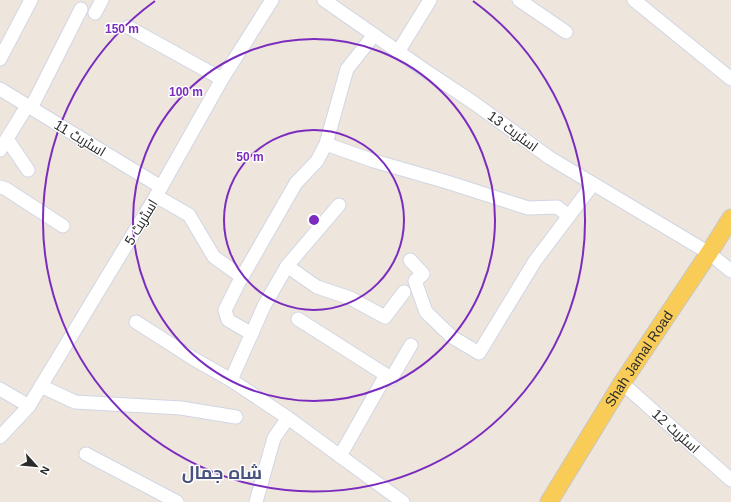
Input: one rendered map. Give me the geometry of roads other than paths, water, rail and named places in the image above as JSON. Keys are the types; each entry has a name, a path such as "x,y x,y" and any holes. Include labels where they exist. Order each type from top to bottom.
{"main road":[{"name":"Shah Jamal Road","path":"549,502 622,383 731,218"}],"street":[{"path":"0,59 31,0"},
{"path":"95,13 102,0"},
{"name":"اسٹریٹ 5","path":"0,437 29,406 159,192 222,78 272,0"},
{"name":"اسٹریٹ 13","path":"324,0 474,103 550,158 709,253 731,270"},
{"path":"398,52 430,0"},
{"path":"519,0 566,32"},
{"path":"634,0 731,79"},
{"path":"28,170 3,145 29,107 82,9"},
{"path":"128,27 222,78"},
{"path":"252,334 228,320 225,310 242,277 296,183 317,161 326,144 347,69 374,35"},
{"name":"اسٹریٹ 11","path":"1,92 29,107 159,192 189,215 214,257 242,277"},
{"path":"326,144 374,161 448,182 528,208 557,207 569,216"},
{"path":"410,260 423,274 415,282 426,312 452,337 479,353 535,261 593,184"},
{"path":"0,188 6,189 63,226"},
{"path":"231,380 264,306 286,266 339,205"},
{"path":"286,266 317,287 350,298 385,317 404,292"},
{"path":"298,319 391,379 411,345"},
{"path":"136,322 194,360 231,380 288,418 340,456 395,500"},
{"path":"340,456 386,375"},
{"name":"اسٹریٹ 12","path":"622,383 731,480"},
{"path":"41,386 75,402 181,408 236,417"},
{"path":"0,389 29,406"},
{"path":"256,502 274,438 288,418"},
{"path":"86,454 177,502"}],"district":[{"name":"شاہ جمال","path":"222,473"}]}
